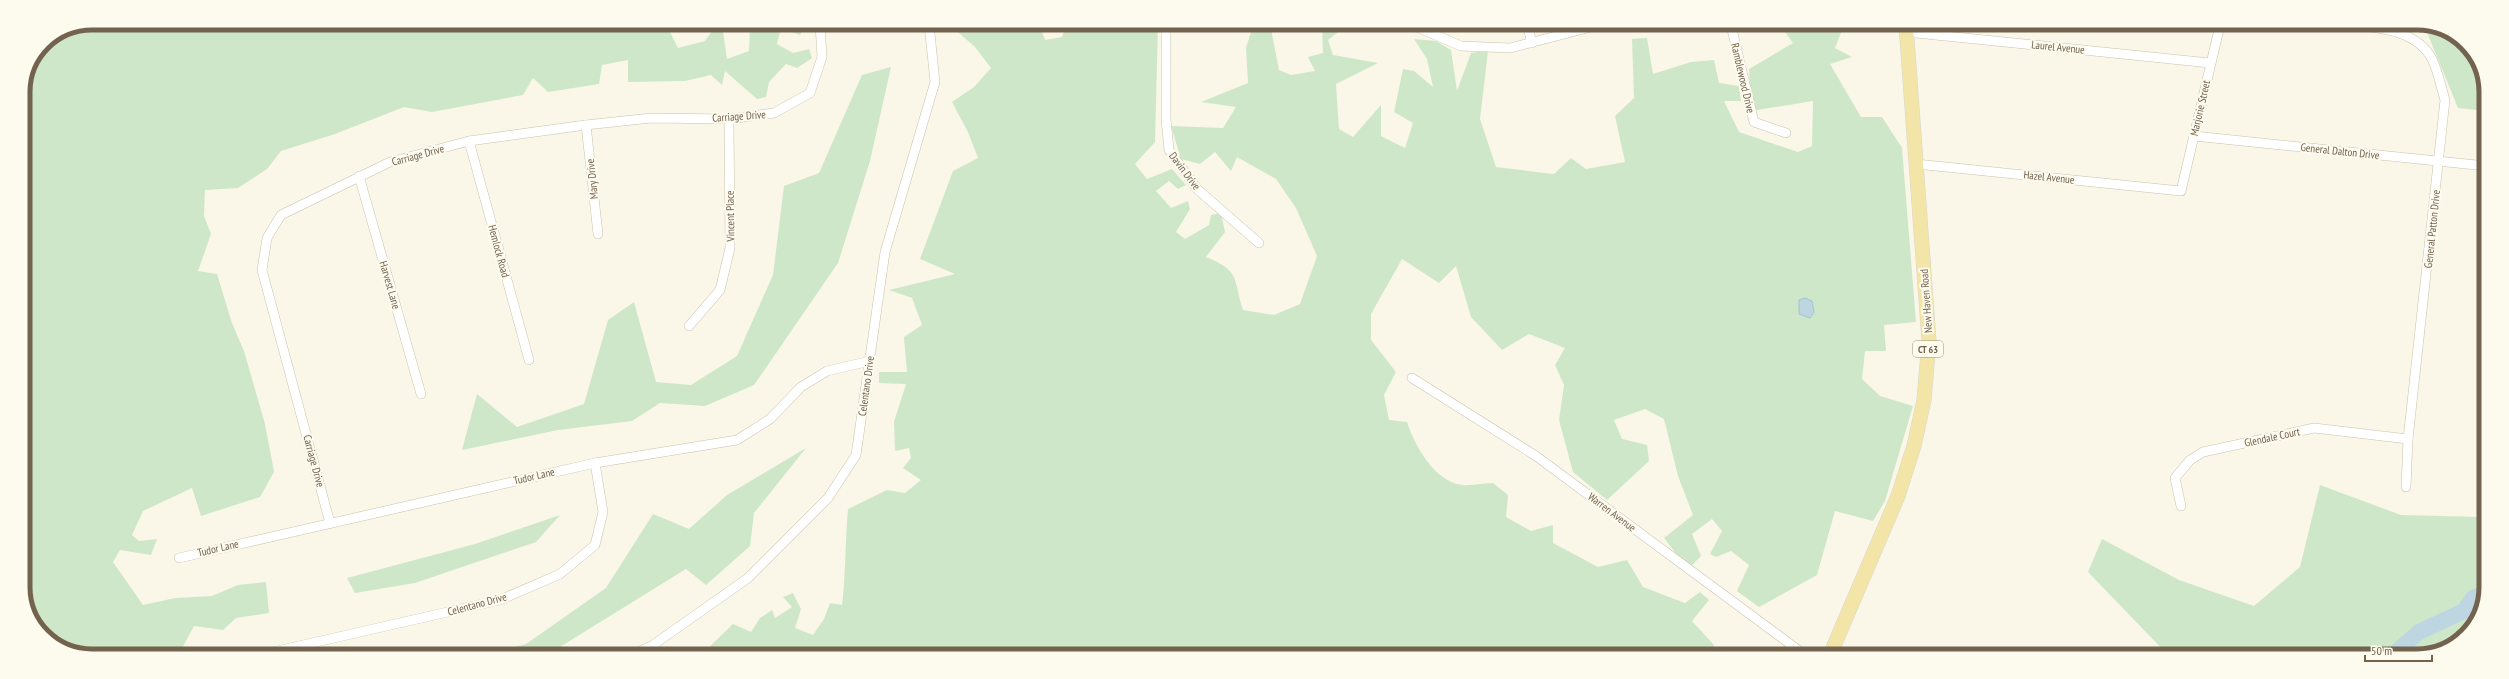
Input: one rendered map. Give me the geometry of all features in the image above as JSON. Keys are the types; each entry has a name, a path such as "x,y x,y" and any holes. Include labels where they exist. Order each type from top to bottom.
{"main road":[{"name":"New Haven Road","path":"1833,649 1898,496 1914,446 1924,400 1929,341 1906,30"}],"street":[{"name":"Carriage Drive","path":"330,523 262,270 267,238 281,215 390,162 469,141 586,125 651,118 729,119 774,113 810,93 822,57 820,30"},
{"name":"Celentano Drive","path":"644,649 653,644 748,578 828,498 856,454 885,252 935,82 930,30"},
{"name":"Davin Drive","path":"1166,30 1166,119 1169,150 1197,188 1259,243"},
{"path":"1424,30 1461,46 1510,48 1581,30"},
{"path":"1529,30 1532,43"},
{"name":"Ramblewood Drive","path":"1731,30 1754,122 1786,133"},
{"name":"Laurel Avenue","path":"1923,30 2210,63"},
{"name":"Marjorie Street","path":"2182,191 2219,30"},
{"name":"General Patton Drive","path":"2391,30 2411,37 2432,58 2445,100 2440,162 2408,439 2406,487"},
{"name":"Vincent Place","path":"690,326 720,290 730,248 729,119"},
{"name":"Mary Drive","path":"586,125 598,234"},
{"name":"General Dalton Drive","path":"2194,136 2479,165"},
{"name":"Hemlock Road","path":"469,141 529,360"},
{"name":"Hazel Avenue","path":"1916,164 2182,191"},
{"name":"Harvest Lane","path":"359,176 421,394"},
{"name":"Tudor Lane","path":"179,558 595,463 737,440 770,419 801,387 827,371 870,361"},
{"name":"Warren Avenue","path":"1412,378 1536,456 1797,649"},
{"name":"Glendale Court","path":"2180,506 2174,478 2190,460 2203,452 2314,428 2408,439"},
{"name":"Celentano Drive","path":"286,649 500,600 560,574 595,545 603,512 595,463"}],"green space":[{"path":"92,30 669,30 678,48 705,41 713,30 723,30 727,59 749,51 750,30 780,30 777,44 793,53 809,49 812,58 797,68 786,64 769,82 766,97 757,99 725,71 722,85 711,75 685,81 628,82 628,60 602,65 599,84 548,92 533,78 523,95 432,112 404,107 335,134 281,151 267,169 238,188 205,190 204,216 211,234 198,271 217,274 232,323 244,351 265,424 274,472 260,497 201,516 192,488 143,511 132,535 139,541 157,539 151,555 120,550 113,562 143,605 175,598 212,596 238,585 266,582 269,613 236,618 223,630 194,626 182,649 92,649 76,647 61,641 45,628 38,618 31,599 30,92 31,80 35,68 40,58 48,48 58,40 68,35 80,31"},
{"path":"786,30 803,30 800,35"},
{"path":"955,30 1041,30 1045,40 1062,37 1065,30 1158,30 1155,142 1135,164 1147,179 1172,169 1186,185 1178,189 1169,181 1156,191 1171,208 1188,201 1190,209 1176,232 1185,239 1209,225 1211,215 1221,213 1225,232 1206,257 1225,267 1234,277 1243,310 1274,315 1300,304 1317,256 1296,208 1276,179 1237,157 1231,171 1215,152 1200,164 1181,159 1171,126 1223,128 1236,107 1201,102 1248,83 1246,48 1252,30 1271,30 1279,70 1291,75 1315,71 1308,57 1323,53 1322,30 1340,30 1328,40 1333,55 1378,63 1336,84 1339,129 1353,137 1381,105 1381,136 1405,148 1413,123 1394,112 1403,69 1414,71 1433,87 1427,59 1414,39 1436,41 1451,50 1457,91 1471,53 1488,51 1480,119 1496,167 1554,174 1571,158 1586,169 1625,162 1615,116 1634,98 1632,39 1647,38 1653,74 1691,62 1714,60 1719,83 1739,86 1741,101 1724,101 1739,132 1798,152 1812,146 1813,101 1751,111 1749,69 1793,43 1784,30 1842,30 1835,48 1852,57 1830,64 1861,117 1882,117 1902,148 1916,322 1884,325 1886,351 1865,351 1862,379 1880,396 1913,406 1885,501 1873,521 1835,511 1817,575 1759,607 1737,591 1749,565 1731,551 1716,557 1710,554 1722,531 1712,519 1692,534 1701,556 1688,569 1664,538 1693,515 1678,476 1664,419 1645,409 1614,420 1622,439 1647,445 1649,461 1607,500 1573,472 1559,420 1564,385 1555,365 1565,348 1529,334 1502,350 1471,317 1456,266 1439,283 1402,259 1371,314 1371,340 1396,372 1384,395 1389,420 1407,422 1415,441 1427,461 1434,470 1443,477 1462,485 1493,483 1508,495 1506,517 1531,531 1553,525 1553,543 1598,567 1627,560 1643,587 1685,603 1700,592 1709,600 1692,621 1714,645 1713,649 707,649 733,624 751,632 760,618 772,610 775,618 792,607 783,597 793,593 801,609 795,628 813,635 824,619 830,603 842,605 848,509 887,490 905,493 921,480 903,468 911,458 909,448 895,451 894,422 906,384 879,383 879,372 907,372 904,337 922,325 912,298 889,290 955,274 920,259 953,171 978,158 968,132 952,102 974,87 991,68 975,47"},
{"path":"2427,31 2444,36 2458,45 2466,54 2476,72 2479,88 2479,110 2458,108"},
{"path":"891,67 870,161 838,263 754,385 705,406 660,403 632,421 558,430 462,450 477,394 517,427 584,404 608,320 634,302 656,382 691,385 737,356 773,275 784,186 819,173 862,75"},
{"path":"806,448 754,513 750,546 706,585 686,569 557,649 507,649 526,644 606,588 653,514 689,529 727,495"},
{"path":"2320,485 2401,515 2479,517 2479,587 2477,603 2473,614 2461,631 2455,636 2437,646 2425,648 2162,649 2088,572 2102,539 2179,580 2254,606 2300,567"},
{"path":"560,515 536,542 415,583 355,593 347,578 475,544"}],"water":[{"path":"1805,298 1812,301 1814,312 1810,318 1799,314 1799,300"}],"waterway":[{"path":"2400,649 2419,632 2464,611 2473,598 2478,596"}]}
